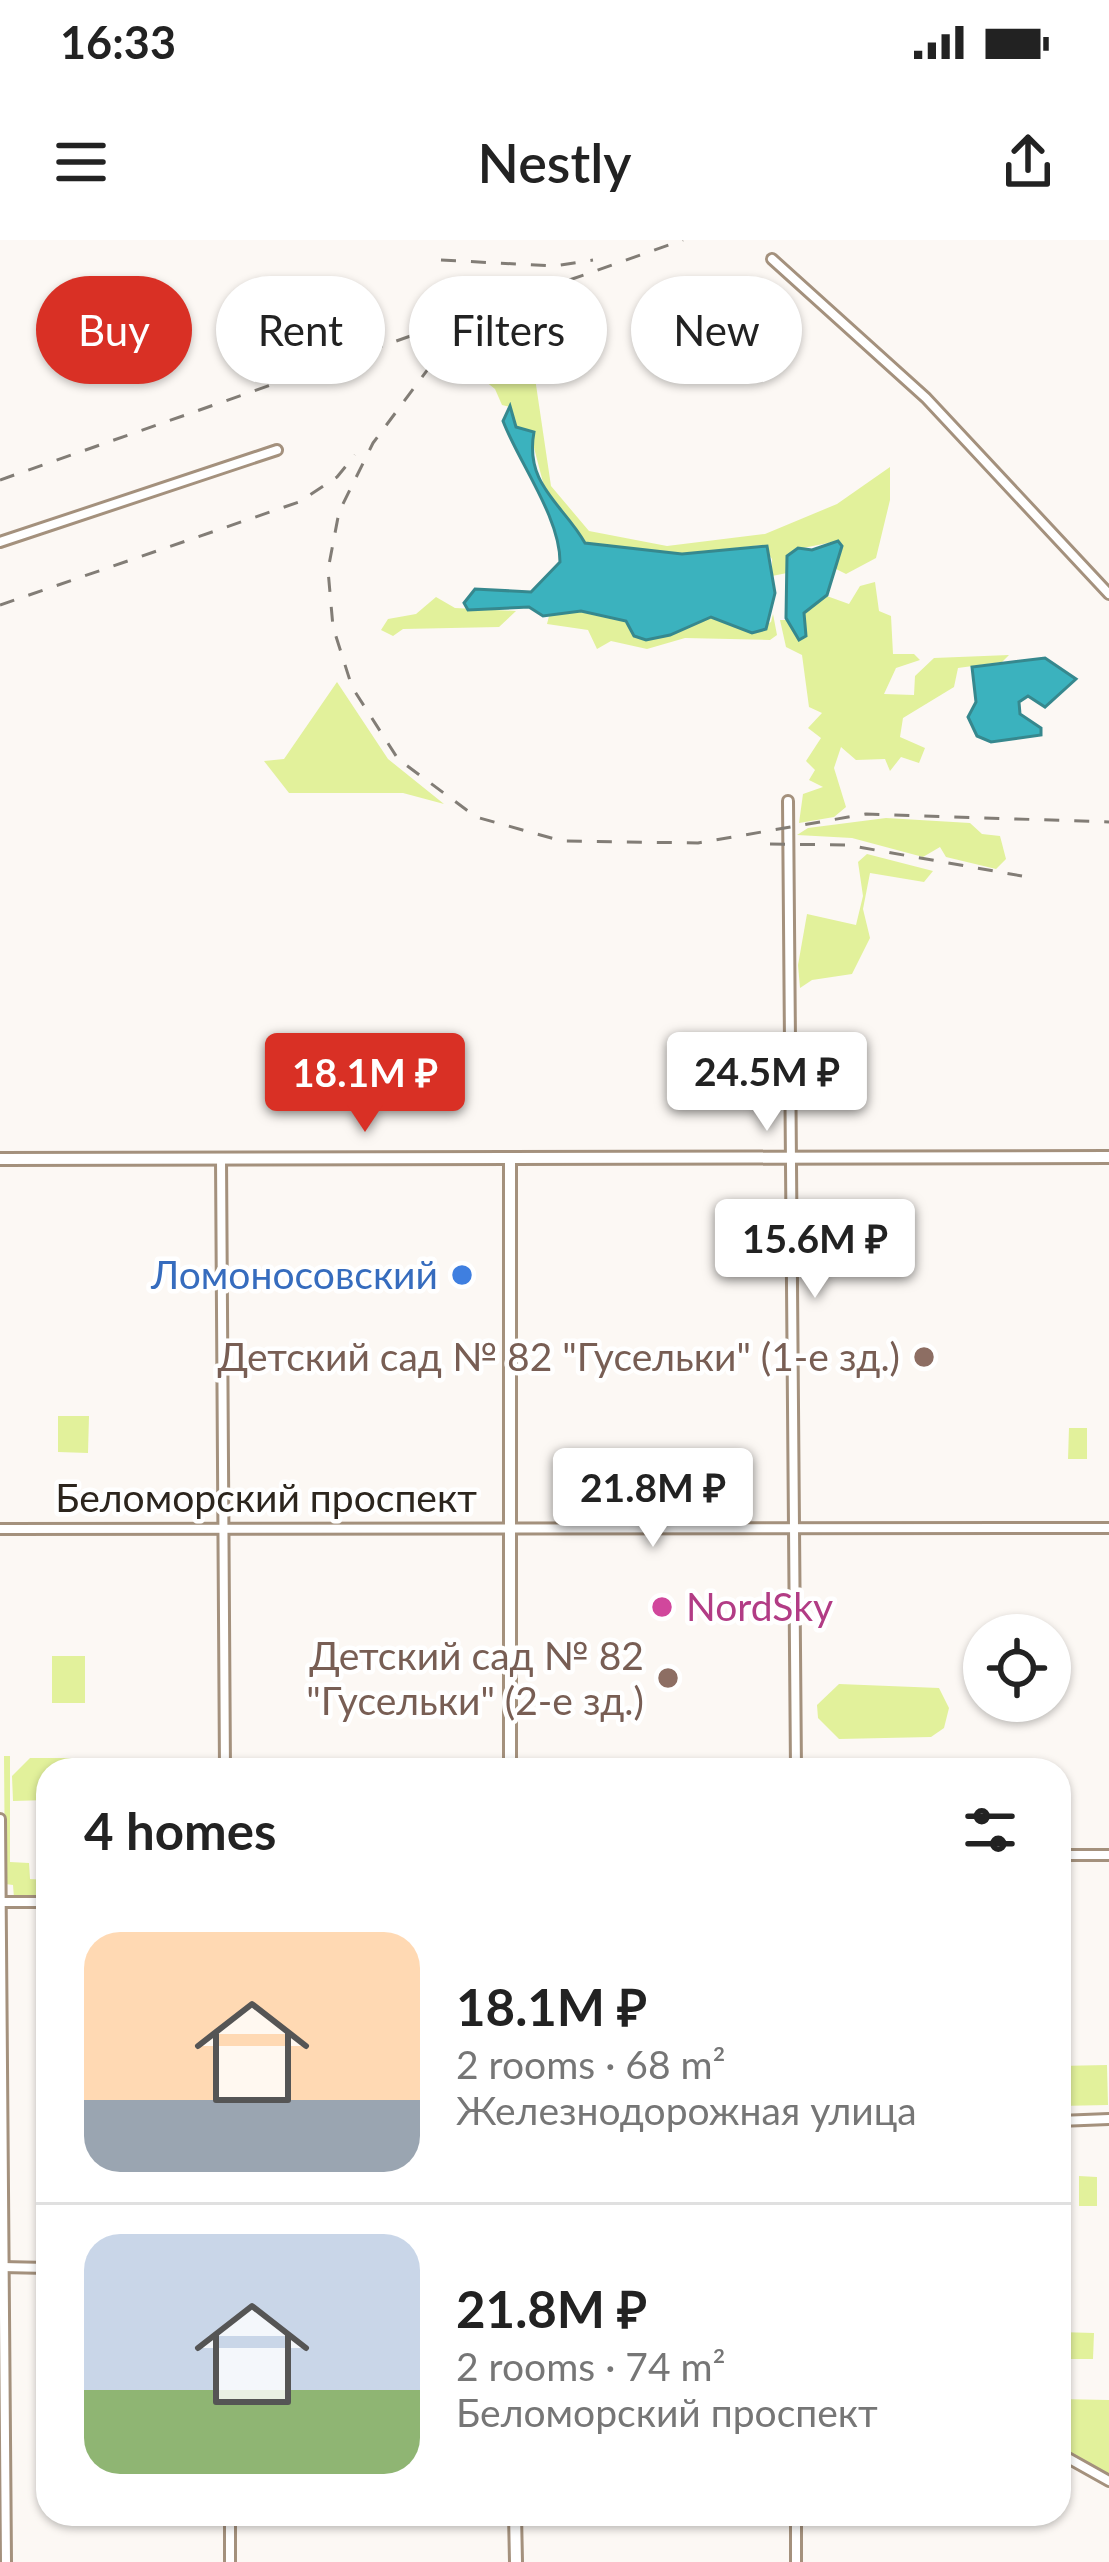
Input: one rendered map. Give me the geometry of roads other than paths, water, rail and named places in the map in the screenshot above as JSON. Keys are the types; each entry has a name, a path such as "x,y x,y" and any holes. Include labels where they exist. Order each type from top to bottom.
{"main road":[{"path":"0,1159 1109,1157"},
{"path":"510,1158 510,1758"},
{"path":"515,2526 516,2562"}],"street":[{"path":"772,259 926,398 1109,594"},
{"path":"0,542 277,449"},
{"path":"788,801 796,1758"},
{"path":"221,1158 225,1758"},
{"name":"Беломорский проспект","path":"0,1529 1109,1528"},
{"path":"0,1819 6,2562"},
{"path":"1071,1855 1109,1855"},
{"path":"0,1902 36,1902"},
{"path":"1071,2121 1109,2119"},
{"path":"2,2267 36,2268"},
{"path":"1071,2460 1109,2481"},
{"path":"230,2526 230,2562"},
{"path":"796,2526 796,2562"}],"water":[{"path":"510,406 516,427 534,432 532,450 540,480 585,543 682,554 767,546 775,593 766,629 752,633 711,617 646,640 634,636 626,621 581,611 543,616 529,607 468,610 464,603 475,589 531,592 560,562 546,509 503,421"},
{"path":"838,541 842,546 827,595 804,613 806,636 799,640 786,618 787,556 798,548 812,550"},
{"path":"1045,658 1076,679 1045,707 1028,696 1019,702 1020,714 1041,728 1041,735 991,742 977,736 968,717 976,702 972,667"}],"railway":[{"path":"581,276 683,240"},
{"path":"441,260 554,266 593,260"},
{"path":"0,480 409,337"},
{"path":"417,384 373,443 339,512 328,570 333,627 352,687 398,759 476,817 562,841 698,843 866,814 1109,822"},
{"path":"0,605 299,502 337,477 355,455"},
{"path":"770,844 847,845 1022,876"}],"place":[{"name":"Ломоносовский","path":"462,1275"},
{"name":"Детский сад № 82 \"Гусельки\" (1-е зд.)","path":"924,1357"},
{"name":"NordSky","path":"662,1607"},
{"name":"Детский сад № 82 \"Гусельки\" (2-е зд.)","path":"668,1678"}]}
